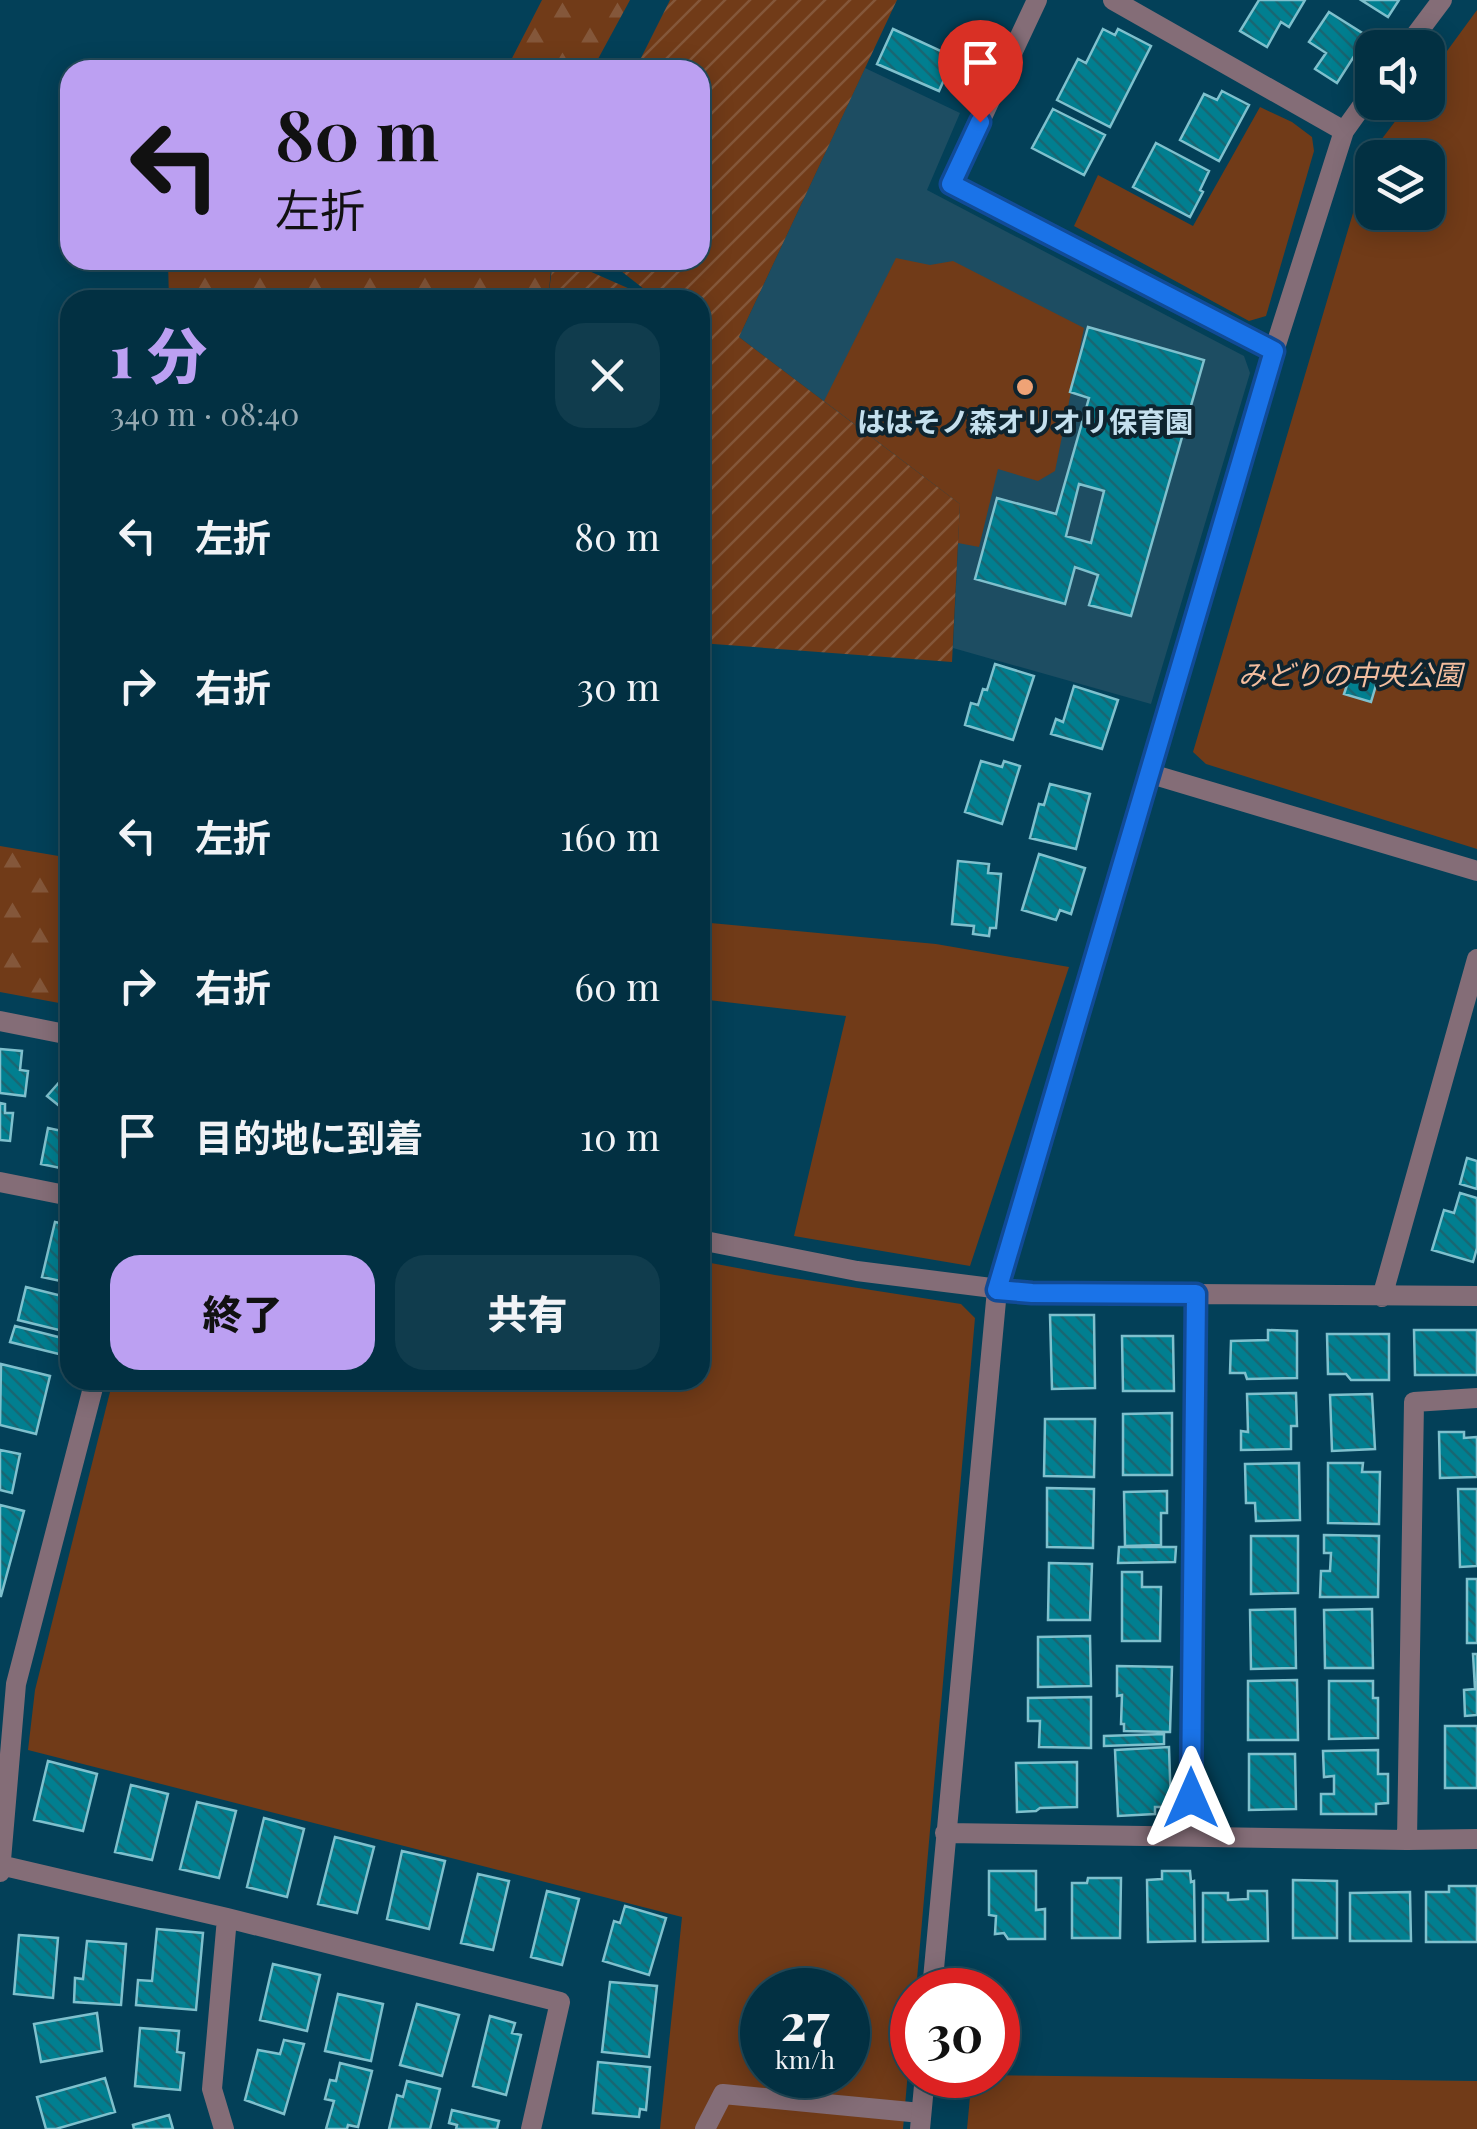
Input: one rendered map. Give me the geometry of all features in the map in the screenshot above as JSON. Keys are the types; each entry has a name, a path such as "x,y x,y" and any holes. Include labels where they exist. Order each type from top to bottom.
{"street":[{"path":"1037,0 951,184 1274,351"},
{"path":"1113,0 1344,131"},
{"path":"1420,30 1442,0"},
{"path":"934,1968 997,1290 1274,351 1344,131 1355,116"},
{"path":"1151,774 1477,871"},
{"path":"1382,1297 1477,959"},
{"path":"0,1021 60,1033"},
{"path":"0,1182 60,1194"},
{"path":"710,1242 857,1271 1032,1293 1477,1296"},
{"path":"1191,1836 1196,1294"},
{"path":"92,1390 16,1684 0,1868 228,1918 560,2002 531,2129"},
{"path":"1408,1840 1414,1402 1477,1398"},
{"path":"945,1832 1477,1838"},
{"path":"224,2129 212,2089 228,1918"},
{"path":"705,2129 723,2094 921,2121"}],"shaded area":[{"name":"ははそノ森オリオリ保育園","path":"865,68 960,113 927,190 1244,356 1250,373 1151,704 953,648 960,504 739,337"}],"green space":[{"path":"542,0 630,0 597,60 511,60"},
{"path":"670,0 897,0 739,337 960,504 952,662 710,644 710,290 645,290 620,270 710,270 710,60 640,60"},
{"name":"みどりの中央公園","path":"1477,10 1477,849 1206,764 1193,752 1355,206 1355,230 1445,230 1445,140 1381,140 1396,120 1445,120 1445,54"},
{"path":"1260,107 1312,137 1314,151 1266,316 1249,321 1074,226 1098,175 1193,226"},
{"path":"896,258 930,265 953,261 1084,328 1055,471 1038,481 998,469 979,547 958,543 960,504 824,401"},
{"path":"168,270 551,270 549,290 169,290"},
{"path":"552,270 587,270 632,290 549,290"},
{"path":"0,846 60,856 60,1003 0,992"},
{"path":"710,923 936,944 1069,967 970,1266 794,1236 846,1016 710,1000"},
{"path":"710,1263 961,1304 975,1318 918,1968 890,1968 890,2098 906,2098 903,2129 660,2129 682,1917 28,1750 35,1690 110,1390 710,1390"},
{"path":"1020,2076 1477,2081 1477,2129 967,2129 970,2098 1020,2098"}],"building":[{"path":"1259,0 1305,0 1289,27 1281,22 1267,47 1240,31"},
{"path":"1361,0 1399,0 1388,17"},
{"path":"1329,12 1358,30 1355,55 1337,83 1315,69 1326,53 1309,42"},
{"path":"893,29 954,57 939,91 877,64"},
{"path":"1103,29 1115,35 1118,29 1151,46 1110,127 1057,100 1078,59 1086,63"},
{"path":"1222,91 1249,105 1219,161 1180,140 1204,94 1217,100"},
{"path":"1053,109 1105,135 1084,175 1032,148"},
{"path":"1156,143 1209,171 1190,217 1133,187"},
{"path":"1088,327 1204,360 1131,616 1089,605 1098,575 1075,567 1065,604 975,579 997,498 1056,514 1089,398 1070,392","holes":["1079,484 1104,491 1091,543 1066,536"]},
{"path":"995,664 1034,676 1013,740 965,725 971,703 978,705"},
{"path":"1353,667 1379,675 1371,702 1344,694"},
{"path":"1074,686 1118,700 1102,749 1051,734 1056,719 1063,722"},
{"path":"981,761 1002,767 1004,761 1020,766 1002,824 965,812"},
{"path":"1050,784 1090,794 1076,849 1030,838 1039,804 1044,805"},
{"path":"1039,854 1085,868 1071,914 1060,910 1056,920 1022,910"},
{"path":"958,861 989,864 988,873 1001,874 996,928 990,928 989,936 973,934 974,926 952,924"},
{"path":"0,1049 22,1051 20,1070 28,1071 25,1096 0,1093"},
{"path":"60,1081 60,1106 47,1096"},
{"path":"0,1103 5,1104 5,1113 13,1113 10,1141 0,1140"},
{"path":"48,1128 60,1131 60,1168 41,1164"},
{"path":"1467,1158 1477,1161 1477,1189 1460,1184"},
{"path":"1460,1193 1477,1198 1477,1248 1473,1262 1432,1250 1444,1210 1454,1213"},
{"path":"55,1222 60,1223 60,1281 42,1277"},
{"path":"26,1287 60,1296 60,1330 18,1320"},
{"path":"1050,1315 1094,1315 1095,1388 1052,1389"},
{"path":"15,1326 60,1337 60,1354 10,1342"},
{"path":"1268,1330 1297,1331 1297,1378 1247,1379 1245,1373 1230,1373 1231,1341 1268,1340"},
{"path":"1414,1330 1477,1330 1477,1375 1415,1375"},
{"path":"1327,1334 1389,1334 1389,1380 1351,1380 1346,1374 1328,1374"},
{"path":"1122,1336 1173,1336 1174,1391 1123,1391"},
{"path":"1,1364 50,1376 36,1434 0,1425"},
{"path":"1296,1393 1297,1426 1291,1426 1291,1449 1241,1450 1241,1431 1248,1432 1247,1394"},
{"path":"1372,1394 1375,1449 1332,1451 1330,1395"},
{"path":"1172,1413 1172,1475 1123,1475 1123,1414"},
{"path":"1045,1419 1095,1419 1094,1477 1044,1476"},
{"path":"1439,1432 1464,1432 1464,1438 1477,1437 1477,1477 1440,1478"},
{"path":"0,1450 20,1454 12,1493 0,1490"},
{"path":"1299,1463 1300,1520 1256,1521 1255,1503 1246,1503 1245,1464"},
{"path":"1328,1463 1363,1463 1362,1472 1380,1472 1379,1524 1328,1523"},
{"path":"1047,1488 1094,1489 1093,1548 1047,1547"},
{"path":"1458,1489 1477,1489 1477,1566 1460,1567"},
{"path":"1167,1491 1167,1513 1161,1513 1161,1545 1125,1546 1124,1492"},
{"path":"0,1505 24,1511 1,1596 0,1596"},
{"path":"1324,1535 1379,1536 1378,1597 1320,1597 1321,1571 1330,1571 1331,1553 1324,1553"},
{"path":"1251,1536 1298,1536 1298,1593 1251,1594"},
{"path":"1119,1547 1176,1547 1175,1562 1118,1563"},
{"path":"1049,1563 1092,1564 1090,1620 1048,1620"},
{"path":"1122,1572 1142,1572 1142,1587 1161,1587 1160,1641 1122,1641"},
{"path":"1467,1579 1477,1579 1477,1643 1467,1643"},
{"path":"1295,1609 1296,1668 1251,1669 1250,1610"},
{"path":"1372,1609 1373,1668 1325,1668 1324,1610"},
{"path":"1090,1636 1091,1686 1038,1687 1038,1637"},
{"path":"1473,1654 1477,1654 1477,1715 1465,1716 1464,1690 1475,1689"},
{"path":"1117,1666 1172,1667 1170,1732 1124,1731 1122,1695 1117,1696"},
{"path":"1297,1680 1298,1740 1248,1740 1248,1681"},
{"path":"1329,1681 1373,1681 1373,1698 1378,1698 1378,1738 1329,1739"},
{"path":"1091,1697 1091,1748 1039,1747 1040,1721 1028,1721 1028,1698"},
{"path":"1445,1726 1477,1726 1477,1788 1445,1788"},
{"path":"1164,1734 1164,1744 1104,1746 1104,1736"},
{"path":"1169,1747 1171,1807 1155,1807 1155,1814 1118,1816 1115,1750"},
{"path":"1378,1750 1378,1774 1388,1774 1388,1803 1376,1804 1376,1814 1321,1814 1321,1794 1334,1794 1334,1776 1324,1777 1323,1751"},
{"path":"1249,1754 1295,1754 1296,1809 1249,1810"},
{"path":"48,1761 97,1774 83,1831 34,1820"},
{"path":"1077,1762 1077,1807 1017,1812 1016,1763"},
{"path":"131,1785 168,1794 152,1860 115,1852"},
{"path":"197,1802 236,1811 219,1878 180,1869"},
{"path":"264,1818 304,1829 287,1897 247,1887"},
{"path":"335,1837 374,1847 357,1913 318,1904"},
{"path":"402,1851 445,1861 429,1929 387,1919"},
{"path":"989,1871 1036,1871 1036,1910 1045,1909 1045,1939 1008,1939 1004,1933 995,1934 996,1916 989,1915"},
{"path":"1162,1871 1190,1871 1191,1882 1194,1881 1195,1941 1148,1942 1147,1880 1162,1879"},
{"path":"478,1874 509,1881 493,1950 461,1943"},
{"path":"1088,1878 1121,1878 1120,1938 1072,1938 1072,1883 1087,1883"},
{"path":"1293,1880 1337,1881 1337,1938 1293,1938"},
{"path":"1449,1886 1477,1886 1477,1942 1426,1942 1426,1892 1449,1892"},
{"path":"547,1891 579,1899 562,1965 531,1957"},
{"path":"1248,1891 1267,1891 1268,1941 1203,1942 1203,1893 1228,1893 1228,1900 1248,1899"},
{"path":"1410,1892 1411,1941 1350,1941 1350,1893"},
{"path":"625,1906 666,1918 649,1975 603,1961 614,1921 620,1923"},
{"path":"157,1929 203,1933 196,2010 136,2005 138,1980 152,1981"},
{"path":"19,1935 58,1938 53,1998 14,1994"},
{"path":"87,1941 126,1944 121,2005 74,2002 75,1978 83,1979"},
{"path":"273,1964 320,1975 307,2031 260,2020"},
{"path":"610,1982 657,1986 649,2057 602,2052"},
{"path":"338,1994 383,2004 371,2061 325,2051"},
{"path":"417,2004 459,2015 442,2076 400,2065"},
{"path":"97,2013 102,2051 41,2062 34,2024"},
{"path":"490,2016 515,2023 512,2033 521,2035 506,2095 473,2086"},
{"path":"140,2028 179,2031 177,2052 184,2053 180,2090 135,2086"},
{"path":"284,2040 304,2044 284,2114 245,2100 258,2050 280,2054"},
{"path":"598,2062 650,2067 646,2110 640,2109 639,2117 593,2113"},
{"path":"340,2063 372,2071 358,2127 326,2129 334,2101 325,2099 330,2080 336,2081"},
{"path":"105,2078 115,2112 46,2129 37,2097"},
{"path":"407,2081 440,2089 430,2129 389,2129 397,2095 403,2097"},
{"path":"452,2110 499,2121 497,2129 456,2129 457,2125 449,2123"},
{"path":"169,2115 173,2129 134,2129 133,2125"}],"place":[{"name":"ははそノ森オリオリ保育園","path":"1025,387"}],"route":[{"path":"980,122 951,184 1274,351 997,1290 1196,1294 1191,1798"}]}
